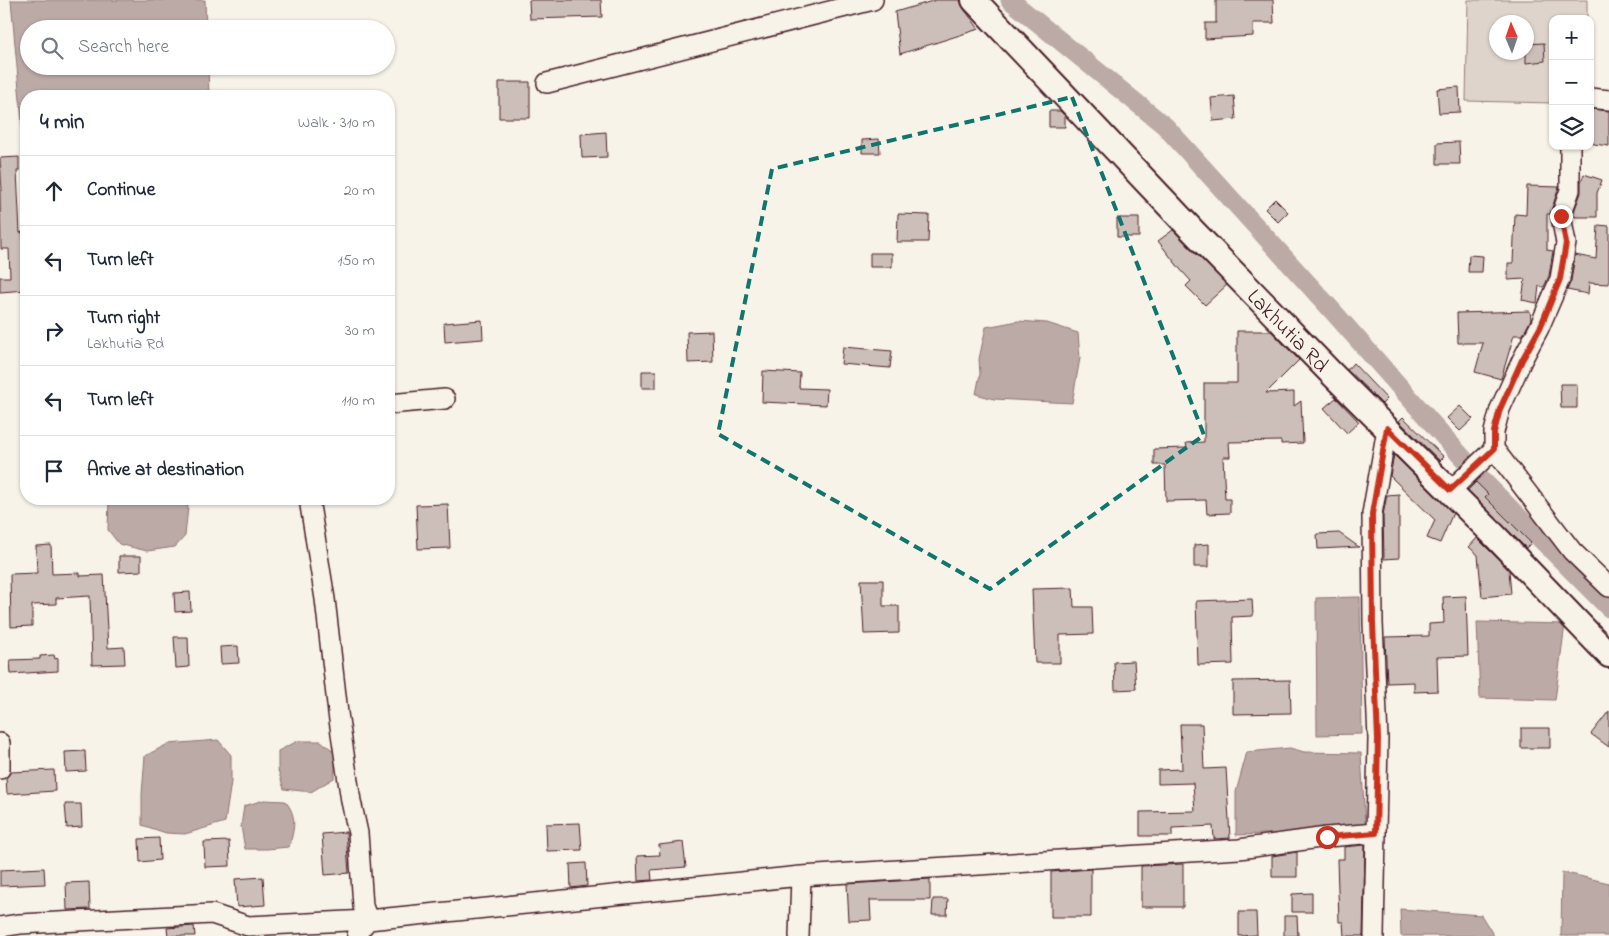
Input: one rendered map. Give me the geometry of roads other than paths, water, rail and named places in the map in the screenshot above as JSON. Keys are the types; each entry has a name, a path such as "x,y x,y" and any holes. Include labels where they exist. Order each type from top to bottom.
{"street":[{"path":"547,84 873,0"},
{"name":"Lakhutia Rd","path":"974,0 1200,238 1387,428 1457,484 1609,655"},
{"path":"1594,98 1609,100"},
{"path":"1457,484 1490,452 1500,409 1522,360 1540,328 1560,279 1566,243 1561,216 1570,190 1570,150"},
{"path":"395,403 445,399"},
{"path":"1374,936 1378,739 1373,623 1372,514 1387,428"},
{"path":"1490,452 1572,551 1609,587"},
{"path":"310,505 325,599 338,713 351,801 358,833 364,906 368,920"},
{"path":"0,742 0,769"},
{"path":"0,927 20,924 212,914 248,926 368,920 801,876 1239,849 1318,838 1376,833"},
{"path":"799,936 801,876"},
{"path":"357,936 368,920"}],"waterway":[{"path":"1010,0 1165,126 1485,483 1609,608"}]}
